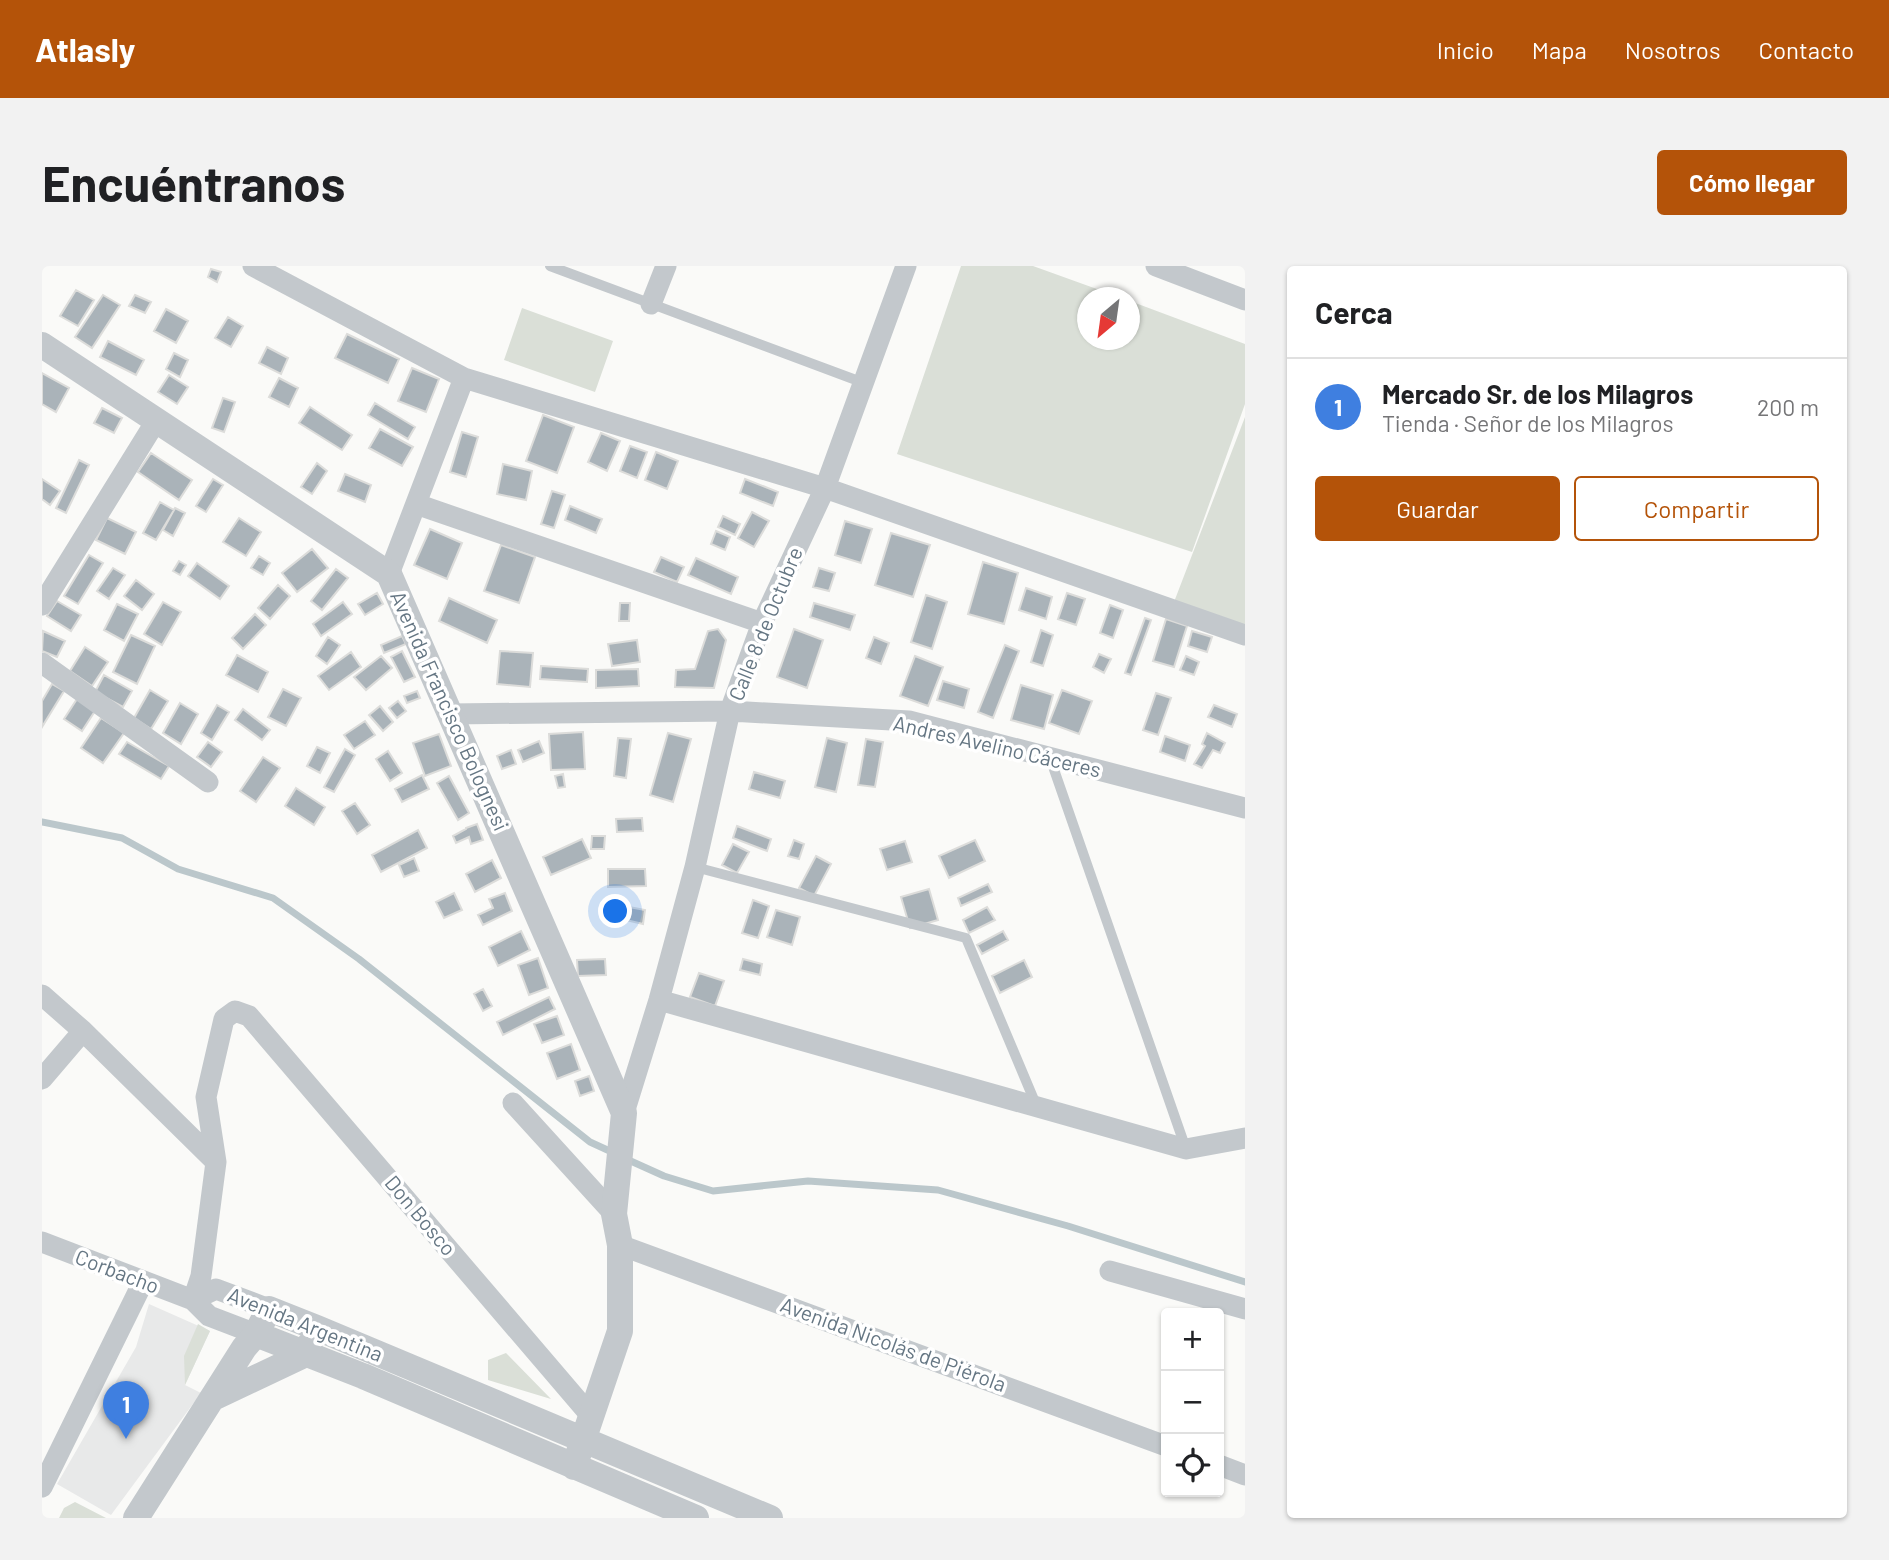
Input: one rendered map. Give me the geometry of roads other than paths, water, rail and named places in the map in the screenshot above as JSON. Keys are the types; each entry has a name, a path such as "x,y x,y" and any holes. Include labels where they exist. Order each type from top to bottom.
{"street":[{"path":"253,266 464,378 825,488 1245,635"},
{"path":"651,304 666,266"},
{"name":"Calle 8 de Octubre","path":"624,1115 695,867 730,711 762,624 825,488 906,266"},
{"path":"1156,266 1245,300"},
{"name":"Avenida Francisco Bolognesi","path":"42,345 388,574 624,1115"},
{"path":"388,574 464,378"},
{"path":"42,605 156,421"},
{"path":"416,504 762,624"},
{"path":"42,663 208,782"},
{"name":"Andres Avelino Cáceres","path":"450,714 730,711 909,721 1245,808"},
{"path":"42,995 216,1162 201,1276 193,1300"},
{"path":"659,1000 1186,1149 1245,1138"},
{"name":"Don Bosco","path":"216,1162 206,1097 225,1019 235,1011 249,1016 588,1429"},
{"path":"42,1079 82,1031"},
{"path":"513,1103 614,1214"},
{"path":"574,1467 620,1331 620,1245 614,1214 624,1115"},
{"name":"Corbacho","path":"42,1242 193,1300"},
{"name":"Avenida Nicolás de Piérola","path":"620,1245 1161,1444"},
{"path":"1110,1271 1245,1309"},
{"path":"42,1487 143,1282"},
{"name":"Avenida Argentina","path":"692,1517 363,1377 209,1316 193,1300 216,1289 588,1429 701,1489 770,1518"},
{"path":"136,1518 256,1334 269,1309"},
{"path":"213,1398 306,1354 317,1328"},
{"path":"1224,1467 1245,1475"},
{"path":"692,1517 701,1489"}],"lane":[{"path":"550,266 864,383"},
{"path":"1050,758 1186,1149"},
{"path":"695,867 966,938 1037,1107"}],"waterway":[{"path":"42,822 122,838 178,869 273,898 359,959 590,1142 614,1153"},
{"path":"624,1158 664,1176 713,1191 808,1181 938,1190 1068,1226 1245,1282"}],"place":[{"name":"Mercado Sr. de los Milagros","path":"126,1439"}]}
